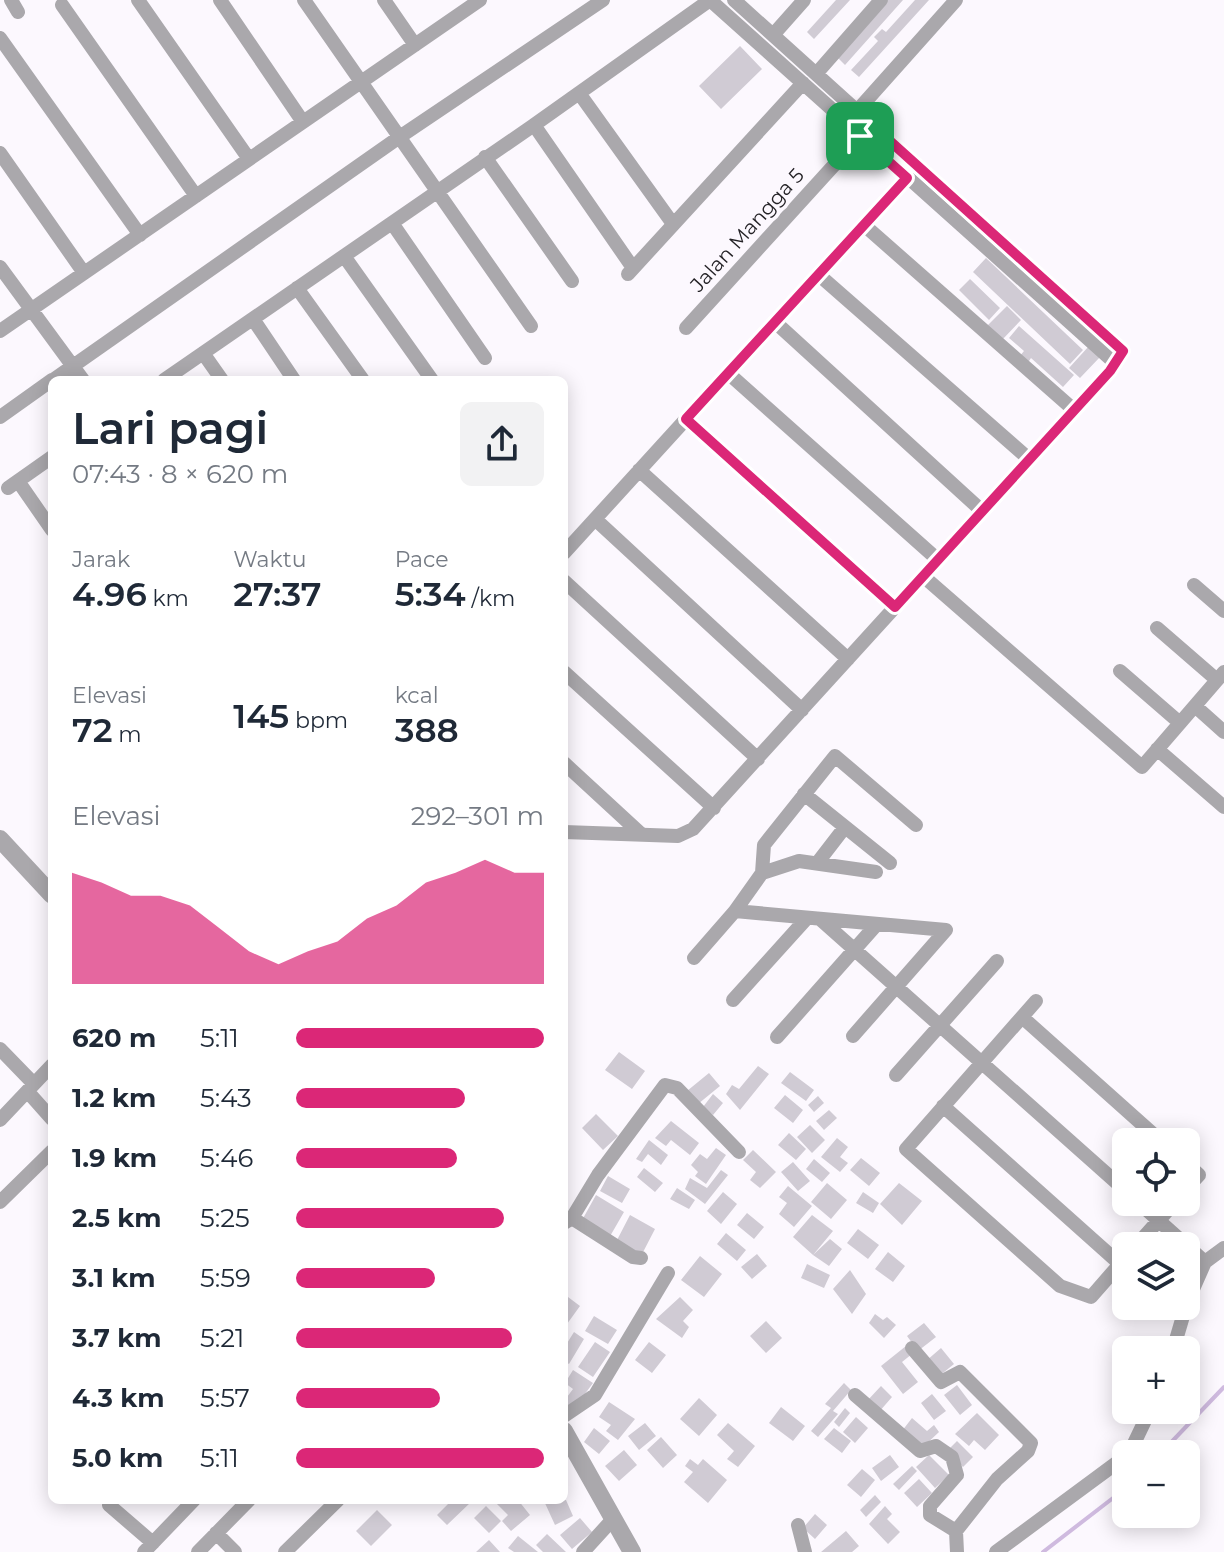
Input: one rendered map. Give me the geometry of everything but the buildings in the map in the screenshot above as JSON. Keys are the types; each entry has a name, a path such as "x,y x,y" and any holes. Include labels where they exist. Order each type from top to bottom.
{"street":[{"path":"138,0 249,159"},
{"path":"220,0 303,122"},
{"path":"304,0 360,83 440,190 531,326"},
{"path":"384,0 415,45"},
{"path":"58,376 401,136 603,0"},
{"path":"170,376 710,0 1114,362"},
{"path":"568,832 686,834 714,808 1074,410 1123,351 734,0"},
{"path":"773,35 804,0"},
{"path":"816,74 881,0"},
{"path":"857,111 956,0"},
{"path":"0,331 415,45 470,3"},
{"path":"62,5 196,196"},
{"path":"0,38 140,235"},
{"path":"534,125 630,271 803,83"},
{"path":"579,93 673,224"},
{"name":"Jalan Mangga 5","path":"686,328 871,124"},
{"path":"0,153 84,273"},
{"path":"485,157 572,281"},
{"path":"568,549 907,178"},
{"path":"392,223 485,358"},
{"path":"864,225 1074,410"},
{"path":"344,256 429,376"},
{"path":"0,267 80,376"},
{"path":"819,275 1029,459"},
{"path":"297,288 360,376"},
{"path":"253,319 291,376"},
{"path":"775,322 982,511"},
{"path":"203,353 219,376"},
{"path":"728,373 937,559"},
{"path":"0,417 48,383"},
{"path":"686,419 895,607"},
{"path":"48,460 13,485 48,525"},
{"path":"639,470 848,659"},
{"path":"595,519 802,710"},
{"path":"923,576 1142,767 1220,676 1157,628"},
{"path":"568,585 758,759"},
{"path":"1194,585 1224,611"},
{"path":"1120,671 1180,723"},
{"path":"568,676 714,808"},
{"path":"1195,706 1224,732"},
{"path":"1157,749 1224,807"},
{"path":"694,958 735,911 762,873 764,845 835,756 916,825"},
{"path":"568,767 641,834"},
{"path":"804,794 890,863"},
{"path":"818,862 845,827"},
{"path":"0,839 48,891"},
{"path":"762,873 799,861 876,872"},
{"path":"735,911 946,930 853,1036"},
{"path":"813,919 854,950 1112,1179"},
{"path":"733,1000 813,919"},
{"path":"777,1037 877,924"},
{"path":"896,1075 997,961"},
{"path":"1036,1001 906,1149 1060,1286 1091,1297 1112,1273"},
{"path":"1022,1017 1146,1128"},
{"path":"0,1049 48,1113"},
{"path":"0,1120 48,1069"},
{"path":"641,1258 633,1257 568,1221 665,1085 677,1088 739,1152"},
{"path":"943,1106 1112,1251"},
{"path":"0,1202 48,1155"},
{"path":"1154,1216 1205,1262"},
{"path":"1148,1232 1163,1216"},
{"path":"1200,1273 1205,1262 1224,1248"},
{"path":"568,1413 595,1395 668,1273"},
{"path":"912,1348 941,1382 960,1372 1031,1443 1028,1451 997,1479 956,1531 957,1552"},
{"path":"855,1395 909,1445 920,1451 936,1446 952,1457 957,1475 930,1506 930,1515 956,1531"},
{"path":"568,1438 632,1552"},
{"path":"996,1552 1112,1466"},
{"path":"110,1504 148,1548 190,1504"},
{"path":"198,1552 245,1504"},
{"path":"285,1552 334,1504"},
{"path":"583,1552 613,1519"},
{"path":"798,1525 805,1552"},
{"path":"216,1533 235,1552"}],"waterway":[{"path":"1173,1440 1224,1387"},
{"path":"1043,1552 1112,1499"}],"route":[{"path":"871,124 1123,351 1110,371 895,607 686,419 907,178 860,136 871,124"}]}
